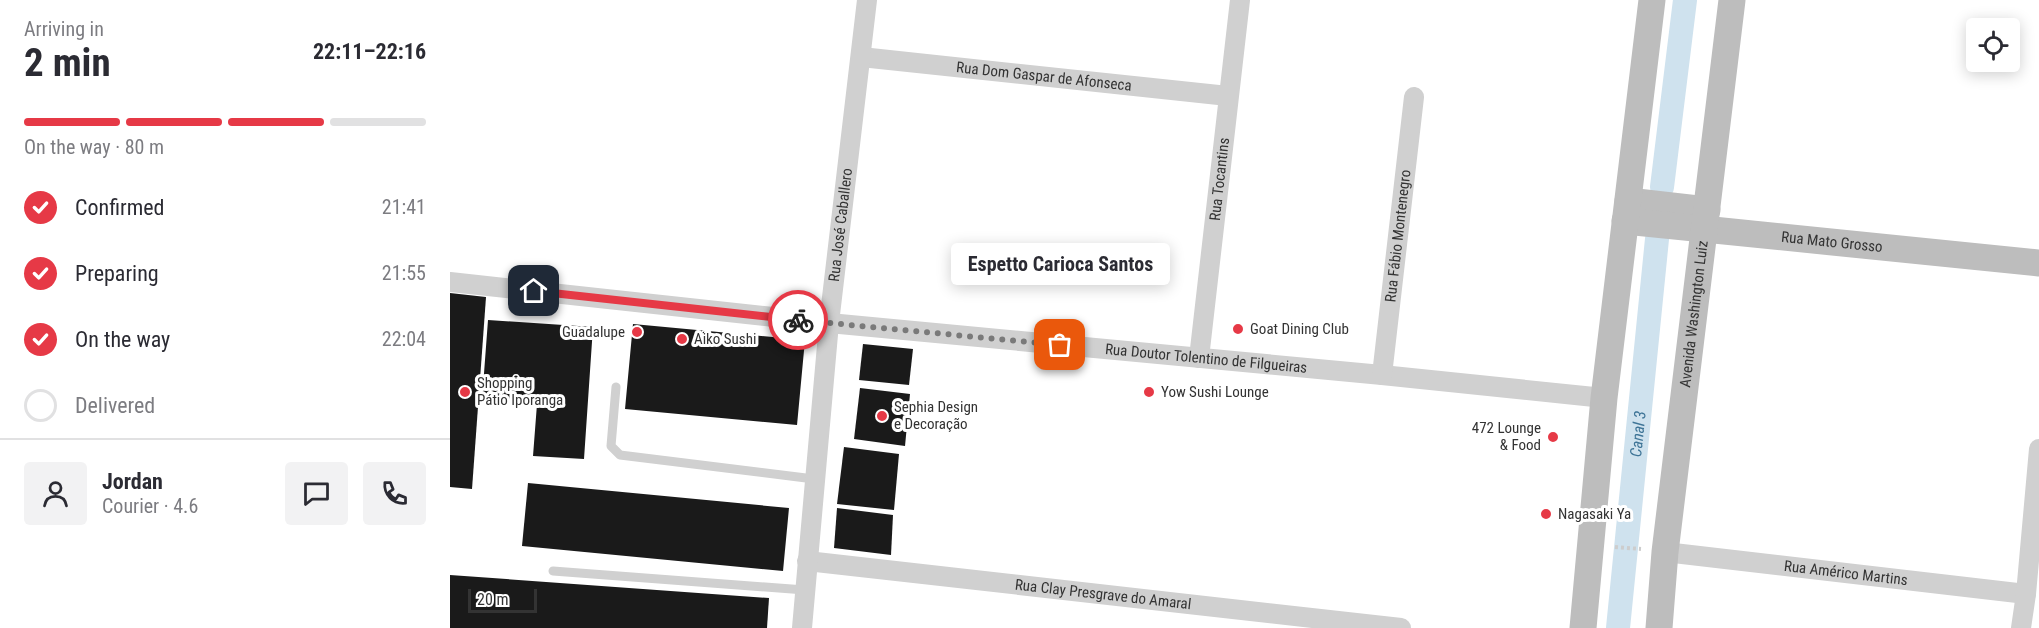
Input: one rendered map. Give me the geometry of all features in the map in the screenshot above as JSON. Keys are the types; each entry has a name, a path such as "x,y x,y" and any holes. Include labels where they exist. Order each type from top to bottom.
{"main road":[{"path":"1583,628 1604,398 1652,0"},
{"name":"Avenida Washington Luiz","path":"1659,628 1665,552 1732,0"},
{"name":"Rua Mato Grosso","path":"1627,211 2039,263"}],"street":[{"name":"Rua José Caballero","path":"802,628 829,323 867,0"},
{"name":"Rua Tocantins","path":"1199,358 1240,0"},
{"name":"Rua Dom Gaspar de Afonseca","path":"861,57 1228,96"},
{"name":"Rua Fábio Montenegro","path":"1382,375 1414,97"},
{"name":"Rua Doutor Tolentino de Filgueiras","path":"450,282 829,323 1604,398"},
{"path":"2021,628 2039,449"},
{"name":"Rua Américo Martins","path":"1665,552 2026,594"},
{"name":"Rua Clay Presgrave do Amaral","path":"807,561 1401,628"}],"lane":[{"path":"616,387 611,446 620,455 814,479"},
{"path":"553,571 805,590"}],"path":[{"path":"1591,544 1665,552"}],"building":[{"name":"Shopping Pátio Iporanga","path":"450,293 486,297 472,489 450,487"},
{"path":"488,320 593,327 584,459 533,456 537,404 482,400"},
{"path":"633,324 805,340 797,425 625,409"},
{"path":"863,344 913,349 909,385 859,380"},
{"name":"Sephia Design e Decoração","path":"860,388 910,394 905,446 854,439"},
{"path":"844,447 899,454 894,510 837,504"},
{"path":"528,483 789,508 783,571 522,546"},
{"path":"837,508 893,515 891,555 834,548"},
{"path":"450,575 769,598 767,628 450,628"}],"waterway":[{"name":"Canal 3","path":"1662,187 1685,0"},
{"name":"Canal 3","path":"1618,628 1657,239"}],"way so far":[{"path":"798,320 1060,345"}],"place":[{"name":"Goat Dining Club","path":"1238,329"},
{"name":"Guadalupe","path":"637,332"},
{"name":"Aiko Sushi","path":"682,339"},
{"name":"Espetto Carioca Santos","path":"1060,345"},
{"name":"Shopping Pátio Iporanga","path":"465,392"},
{"name":"Yow Sushi Lounge","path":"1149,392"},
{"name":"Sephia Design e Decoração","path":"882,416"},
{"name":"472 Lounge & Food","path":"1553,437"},
{"name":"Nagasaki Ya","path":"1546,514"}],"route":[{"path":"534,291 798,320"}]}
